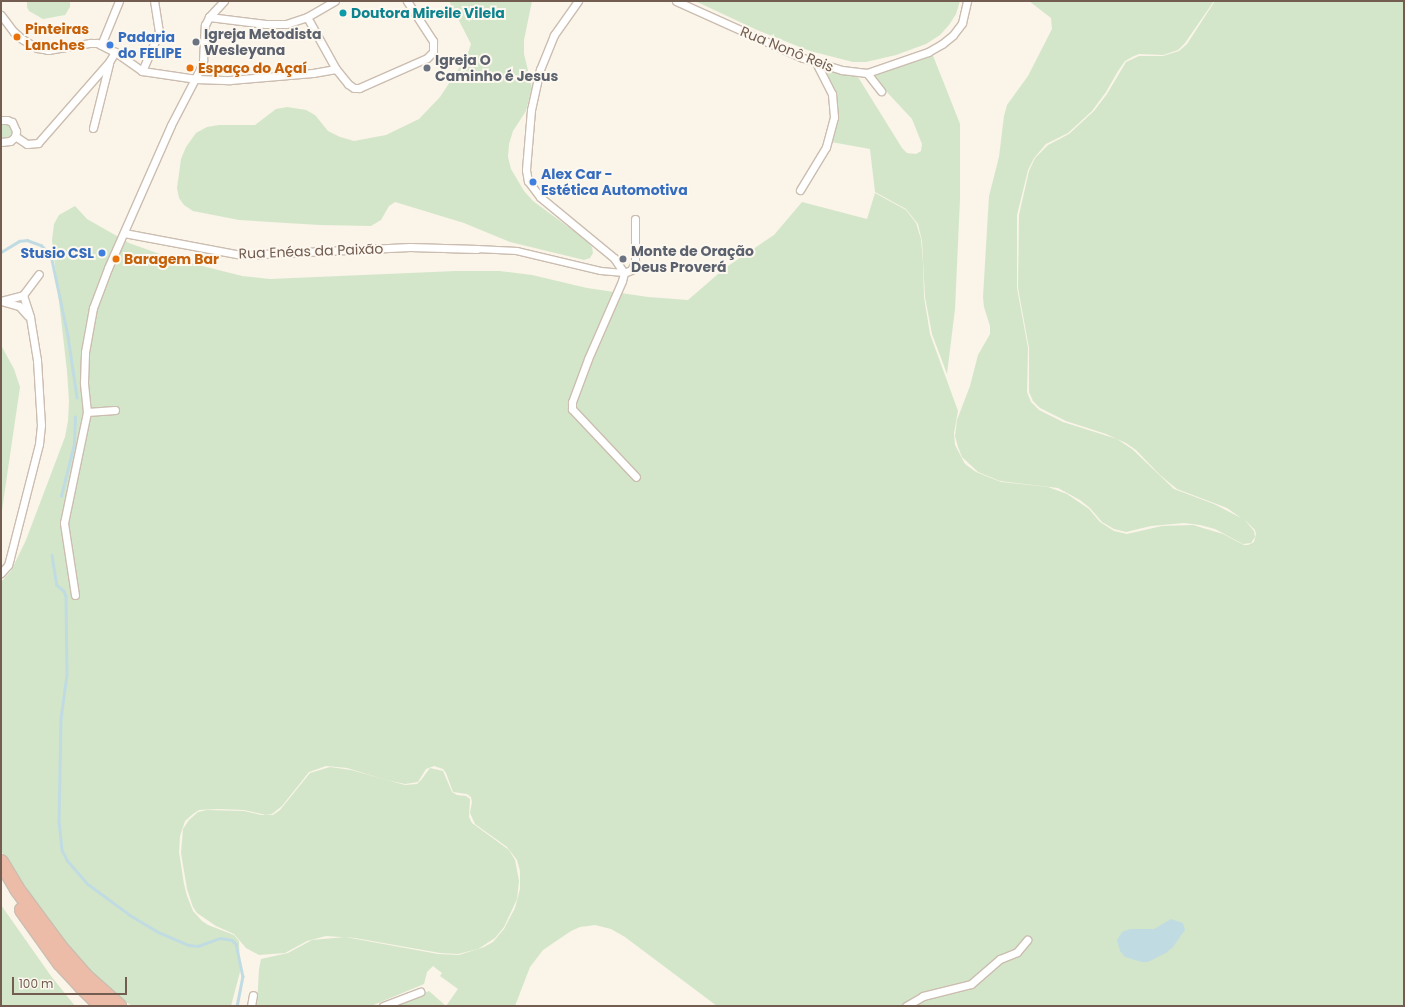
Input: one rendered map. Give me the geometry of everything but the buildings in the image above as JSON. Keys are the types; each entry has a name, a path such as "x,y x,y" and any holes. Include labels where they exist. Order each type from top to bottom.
{"highway":[{"path":"1,862 18,889 60,947 84,975 119,1006"},
{"path":"1,878 35,930 56,957 82,987 102,1006"}],"street":[{"path":"101,45 119,1"},
{"path":"142,70 159,32 154,1"},
{"path":"75,595 64,523 87,412 84,382 87,333 93,308 171,125 196,79 203,62 205,26 208,16 224,1"},
{"path":"307,17 336,69 348,84 354,88 359,88 427,58 433,52 433,41 407,1"},
{"path":"578,1 554,35 540,70 531,110 526,170 528,181 540,197 614,258 624,273 572,402 572,410 636,477"},
{"name":"Rua Nonô Reis","path":"676,1 782,49 816,62 842,70 867,73 928,52 942,44 953,36 962,24 967,1"},
{"path":"208,16 275,25 295,22 307,17 329,2"},
{"path":"1,15 14,32 37,48 48,50 90,43 101,45 115,52 142,70 196,79 250,79 336,69"},
{"path":"15,136 27,144 38,143 109,62 115,52"},
{"path":"93,128 109,62"},
{"path":"800,190 826,147 834,117 832,94 816,62"},
{"path":"867,73 881,91"},
{"path":"1,120 12,122 16,128 15,136 10,141 1,142"},
{"path":"477,249 517,251 601,271 624,273 632,270 635,262 635,219"},
{"name":"Rua Enéas da Paixão","path":"124,233 242,256 410,247 477,249"},
{"path":"1,301 23,295 39,274"},
{"path":"1,572 8,565 41,433 37,360 30,318 23,295"},
{"path":"1,301 19,306 30,318"},
{"path":"87,412 115,410"},
{"path":"906,1006 923,996 971,984 1000,959 1017,952 1027,940"},
{"path":"383,1006 420,992"},
{"path":"251,1006 253,995"}],"green space":[{"path":"27,1 70,1 70,7 65,15 43,19 29,11"},
{"path":"449,1 532,1 524,40 524,54 532,87 526,111 513,131 509,144 508,157 511,169 524,191 533,201 586,240 592,247 593,253 590,258 584,260 510,242 464,223 395,202 389,206 381,220 371,226 320,225 239,220 193,211 184,205 179,198 177,188 181,159 186,147 196,133 207,127 219,125 255,125 276,109 287,107 306,110 315,115 328,131 340,137 354,141 386,135 419,119 440,97 467,56 471,44"},
{"path":"695,1 960,1 956,14 949,25 940,35 926,44 896,55 866,62 853,62 810,51 757,30"},
{"path":"1029,1 1214,1 1185,43 1178,50 1163,55 1139,54 1125,61 1106,92 1092,111 1068,133 1046,144 1034,158 1028,170 1017,215 1017,288 1028,348 1027,392 1031,402 1039,410 1063,422 1117,439 1132,449 1174,489 1214,504 1241,518 1227,508 1177,489 1160,475 1136,450 1126,443 1106,434 1066,421 1040,408 1033,401 1029,392 1029,348 1018,288 1019,215 1029,171 1035,158 1048,145 1069,134 1094,111 1107,94 1126,62 1139,56 1163,56 1179,51 1187,44 1215,1 1404,1 1404,1006 717,1006 625,937 611,929 595,925 580,927 571,931 543,950 530,967 515,1006 446,1006 458,989 440,976 442,973 433,966 427,972 424,984 371,1006 257,1006 261,959 288,953 312,940 345,937 438,954 459,955 484,947 493,942 504,929 515,908 520,889 520,871 517,860 507,847 475,824 470,813 472,802 471,797 467,794 453,792 443,769 434,766 426,769 418,782 405,784 347,768 326,766 309,772 282,806 272,814 266,815 244,810 199,810 185,821 180,836 179,852 184,884 193,911 208,925 234,935 239,941 240,972 231,1006 132,1006 107,990 65,944 1,851 1,582 11,571 26,540 65,437 68,421 69,401 67,371 52,240 54,224 59,215 75,206 87,219 129,243 171,258 242,276 270,279 456,271 499,271 532,275 587,288 648,297 688,300 725,268 774,235 802,202 867,219 875,193 906,210 916,223 921,239 924,297 930,334 958,411 954,433 955,445 965,464 976,472 1001,482 1048,487 1067,494 1089,509 1100,522 1114,531 1127,534 1162,526 1193,525 1223,534 1244,545 1248,545 1254,542 1256,534 1255,530 1244,519 1254,531 1255,537 1251,543 1243,544 1215,529 1184,523 1151,526 1126,532 1114,529 1102,522 1090,508 1080,500 1058,488 1000,481 978,472 962,457 955,436 957,420 970,386 978,355 990,334 990,326 984,307 983,297 989,196 999,157 1004,116 1007,105 1028,76 1052,29 1051,18"},
{"path":"932,53 960,124 960,199 955,309 947,374 932,334 925,297 922,241 918,224 906,209 875,192 870,149 831,142 836,120 821,67 858,77 902,148 907,153 916,154 921,151 922,144 912,119 871,75"},
{"path":"1,121 14,125 12,138 1,141"},
{"path":"1,345 14,369 20,387 1,517"},
{"path":"330,767 351,770 405,785 417,784 430,768 443,771 452,792 457,795 466,796 470,799 469,817 472,823 509,850 515,860 519,881 517,899 504,927 495,938 478,949 458,954 440,953 355,938 326,936 307,941 285,953 259,955 246,948 234,934 216,926 197,913 193,907 187,889 181,853 183,829 189,820 198,812 207,810 244,811 261,815 273,815 280,810 310,773"},
{"path":"1,905 51,976 75,1006 1,1006"},
{"path":"429,991 446,1006 393,1006"}],"water":[{"path":"1171,919 1183,923 1185,930 1173,947 1166,953 1148,962 1142,962 1125,957 1120,951 1117,940 1122,932 1130,929 1154,929"}],"waterway":[{"path":"1,252 19,241 27,240 41,245 51,255 68,336 77,397"},
{"path":"61,496 74,444 75,417"},
{"path":"52,555 57,585 64,591 66,596 67,675 61,719 59,821 62,850 67,860 88,884 130,915 158,932 188,945 198,946 220,938 232,940 236,944 243,976 237,1006"}],"place":[{"name":"Doutora Mireile Vilela","path":"343,13"},
{"name":"Pinteiras Lanches","path":"17,37"},
{"name":"Igreja Metodista Wesleyana","path":"196,42"},
{"name":"Padaria do FELIPE","path":"110,45"},
{"name":"Espaço do Açaí","path":"190,68"},
{"name":"Igreja O Caminho é Jesus","path":"427,68"},
{"name":"Alex Car - Estética Automotiva","path":"533,182"},
{"name":"Stusio CSL","path":"102,253"},
{"name":"Baragem Bar","path":"116,259"},
{"name":"Monte de Oração Deus Proverá","path":"623,259"}]}
